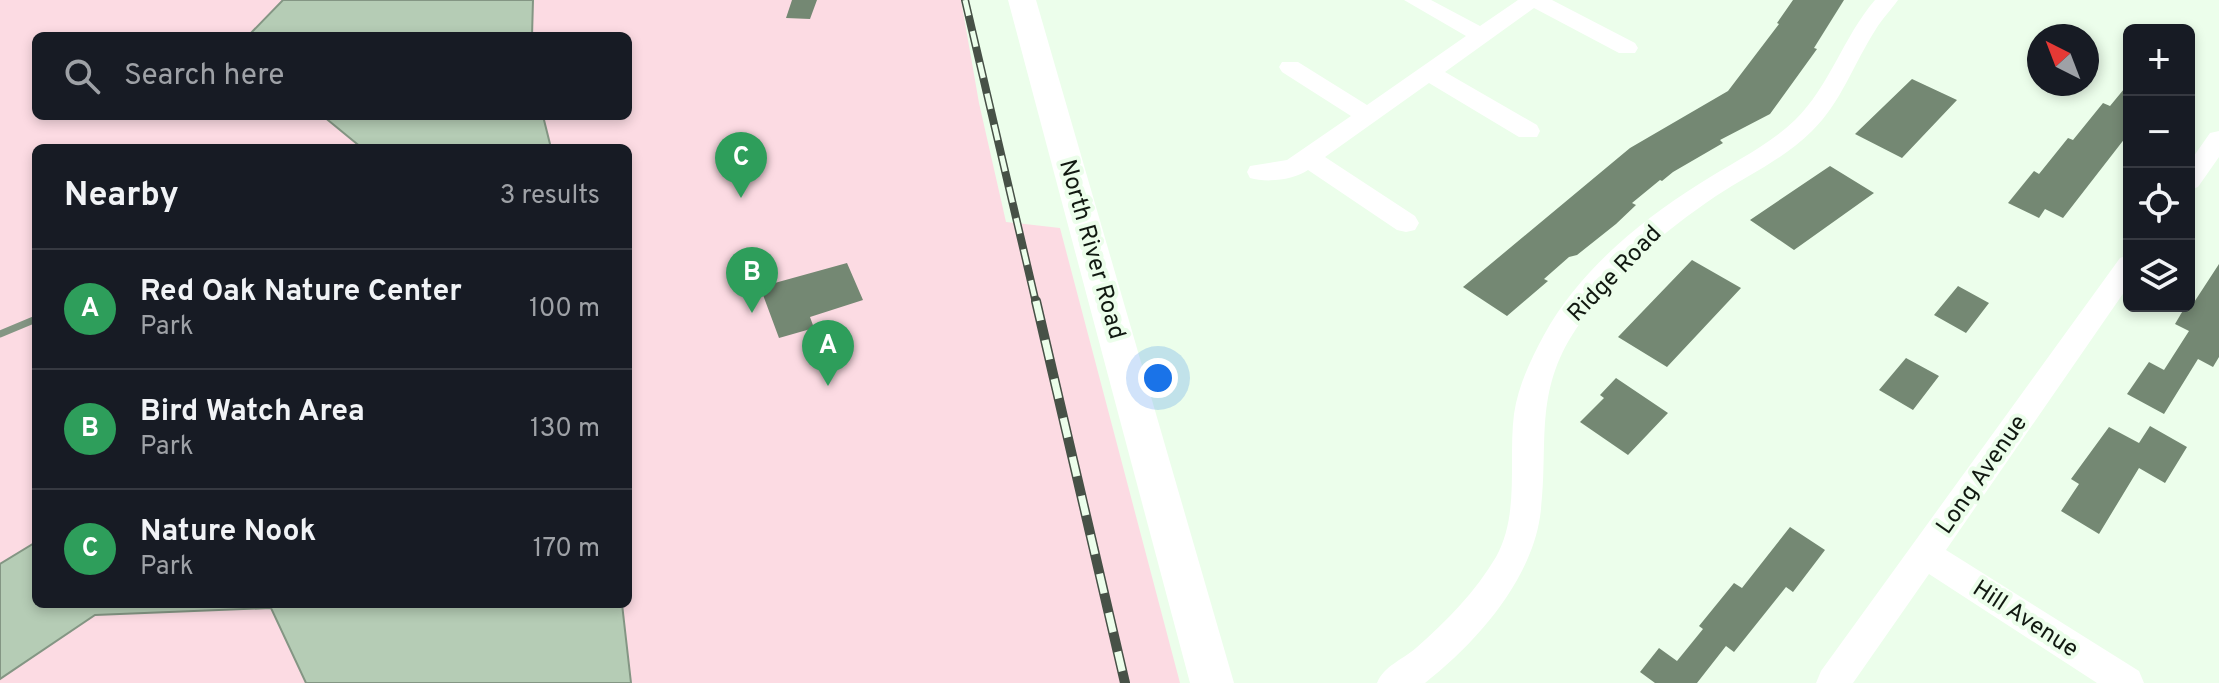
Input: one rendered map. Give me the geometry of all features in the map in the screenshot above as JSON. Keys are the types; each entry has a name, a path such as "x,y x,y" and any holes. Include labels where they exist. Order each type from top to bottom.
{"main road":[{"name":"North River Road","path":"1022,0 1212,683"}],"street":[{"path":"1415,0 1482,36"},
{"path":"1259,172 1293,168 1534,0 1627,48"},
{"name":"Ridge Road","path":"1394,683 1428,660 1475,612 1511,560 1522,531 1527,501 1529,412 1555,338 1575,307 1683,207 1745,170 1807,123 1822,106 1866,27 1887,0"},
{"path":"1290,67 1368,116"},
{"path":"1429,73 1528,131"},
{"path":"2195,173 2219,139"},
{"path":"1308,158 1406,223"},
{"name":"Long Avenue","path":"1833,683 2123,274"},
{"name":"Hill Avenue","path":"1925,554 2127,683"}],"shaded area":[{"path":"0,0 283,0 252,32 32,32 32,120 328,120 357,144 32,144 32,544 0,564"},
{"path":"283,0 533,0 532,32 252,32"},
{"path":"533,0 961,0 979,103 1006,222 1060,228 1180,683 631,683 622,608 632,608 632,144 550,144 544,120 632,120 632,32 532,32"},
{"path":"328,120 544,120 550,144 357,144"},
{"path":"32,544 32,608 271,608 95,615 0,679 0,564"},
{"path":"271,608 622,608 631,683 306,683"},
{"path":"272,608 306,683 0,683 0,679 95,615"}],"building":[{"path":"792,0 817,0 810,19 786,18"},
{"path":"1793,0 1844,0 1814,48 1817,49 1770,114 1720,140 1723,143 1660,180 1632,203 1636,205 1616,224 1577,255 1569,257 1544,279 1548,281 1507,316 1463,287 1630,148 1728,91 1779,24"},
{"path":"1912,79 1957,100 1902,158 1855,134"},
{"path":"2123,90 2123,141 2063,218 2045,209 2039,218 2008,203 2034,171 2039,174 2068,138 2073,140 2103,103 2110,106"},
{"path":"1830,166 1874,193 1794,250 1750,220"},
{"path":"1692,260 1741,288 1667,367 1618,337"},
{"path":"847,263 863,300 810,317 814,328 779,338 760,287"},
{"path":"2219,264 2219,357 2213,367 2198,359 2164,414 2127,394 2149,362 2164,370 2189,331 2175,324 2182,312 2195,312 2195,301"},
{"path":"1958,286 1989,303 1966,333 1934,315"},
{"path":"1906,358 1939,376 1913,410 1879,390"},
{"path":"1616,378 1668,413 1628,455 1580,422 1604,398 1600,395"},
{"path":"2150,426 2187,447 2165,483 2139,468 2099,534 2061,511 2079,484 2071,479 2109,427 2139,443"},
{"path":"1790,527 1825,550 1793,592 1786,587 1734,652 1726,646 1697,683 1655,683 1640,672 1659,648 1677,661 1703,629 1699,626 1734,583 1742,588"}],"waterway":[{"path":"0,334 32,321"}],"railway":[{"path":"965,0 1036,303"},
{"path":"1036,301 1125,683"}],"place":[{"name":"Nature Nook","path":"741,198"},
{"name":"Bird Watch Area","path":"752,313"},
{"name":"Red Oak Nature Center","path":"828,386"}]}
